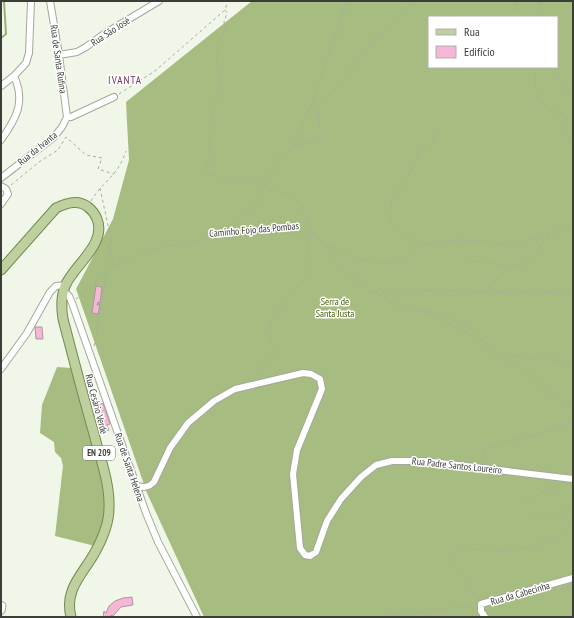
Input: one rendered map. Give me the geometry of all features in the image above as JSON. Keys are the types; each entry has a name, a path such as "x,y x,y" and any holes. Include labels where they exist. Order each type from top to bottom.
{"main road":[{"path":"1,270 56,208 68,203 79,202 88,206"},
{"name":"EN 209","path":"65,288 96,244 99,234 99,223 94,213 88,206"},
{"name":"Rua Cesário Verde","path":"65,288 62,296 61,307 63,319 106,478 109,497 108,520 103,537 94,555 72,588 69,603 71,617"}],"street":[{"path":"1,86 14,76 26,63 31,1"},
{"name":"Rua de Santa Rufina","path":"50,1 67,117"},
{"name":"Rua São José","path":"59,55 76,52 86,47 104,34 159,1"},
{"path":"1,140 14,122 20,106 18,83 14,76"},
{"path":"67,117 71,117 114,98"},
{"name":"Rua da Ivanta","path":"1,178 54,138 67,117"},
{"path":"1,204 8,194 3,188"},
{"path":"1,369 26,333 50,292 56,286 65,288"},
{"name":"Rua de Santa Helena","path":"65,288 72,303 158,542 197,617"},
{"name":"Rua Padre Santos Loureiro","path":"137,486 146,487 150,486 154,482 170,448 188,423 214,401 235,389 303,373 311,374 320,379 322,389 297,450 293,474 300,548 305,555 310,556 316,552 328,521 341,499 361,477 376,465 392,460 424,460 571,478"},
{"name":"Rua da Cabecinha","path":"485,617 481,611 480,604 573,578"}],"lane":[{"path":"1,603 4,605 1,613"}],"path":[{"path":"114,98 155,71 225,10 228,1"},
{"path":"294,147 296,135 315,98 345,7 349,1"},
{"path":"318,110 379,34 415,1"},
{"path":"510,16 517,1"},
{"path":"538,16 540,1"},
{"path":"225,10 227,14 224,22 225,32 218,42 217,64 221,76 221,85 212,114 214,129 209,144 211,154 205,172 208,174 235,179 249,175 266,187 294,197 300,203 314,235 324,245 334,263 372,292 395,304 420,311 468,333 501,359 517,364 564,405 573,406"},
{"path":"535,68 536,95 540,103 547,109 563,114 567,121 564,130 566,136 573,141"},
{"path":"555,68 558,79 565,91 573,98"},
{"path":"215,238 221,231 231,227 249,210 266,187 276,161 294,147 320,139 318,110 315,98"},
{"path":"437,132 432,146 420,151 404,184 392,200 389,216 392,225 416,245 460,240 492,242 517,246 546,232 551,234"},
{"path":"3,188 58,150 66,137 86,155 102,158 98,169 114,174"},
{"path":"88,206 100,188 114,174 123,161 126,151"},
{"path":"100,188 112,244 108,246 114,268"},
{"path":"466,261 477,262 483,259 492,263 520,266 528,262 536,255 544,239 551,234 568,229 573,224"},
{"name":"Caminho Fojo das Pombas","path":"72,303 122,262 143,252 166,246 215,238 304,232 314,235"},
{"path":"258,383 257,376 260,369 274,353 269,336 270,324 275,314 309,271 310,261 307,250 308,241 314,235"},
{"path":"324,245 333,247 354,258 381,263 405,260 416,251 416,245"},
{"path":"486,293 489,286 498,280 509,266"},
{"path":"91,356 100,321 106,274"},
{"path":"372,292 440,290 486,293 573,293"},
{"path":"420,311 425,310 466,325 479,338 502,355 531,359 544,355 556,361 566,360 573,363"},
{"path":"486,464 483,448 539,434 573,421"},
{"path":"524,500 556,488 571,478"},
{"path":"529,515 555,515 573,511"},
{"path":"379,617 480,604 452,560 452,556 455,553 471,549 514,550 553,539 564,533 573,517"}],"green space":[{"name":"Serra de Santa Justa","path":"252,1 573,1 573,617 204,617 147,493 76,289 113,219 129,160 126,102"},
{"path":"57,367 72,368 103,480 105,517 95,546 55,536 63,466 61,458 55,452 54,442 40,433 42,405"}],"building":[{"path":"96,286 102,287 100,303 98,302 97,305 100,305 98,314 92,313"},
{"path":"35,327 42,327 43,339 36,339"},
{"path":"103,403 110,424 107,425 109,430 105,431 96,406"},
{"path":"132,597 133,605 121,607 113,616 111,615 111,617 103,617 104,611 106,613 109,606 115,601"}],"waterway":[{"path":"1,38 6,34 4,1"}],"district":[{"name":"IVANTA","path":"125,80"}]}
